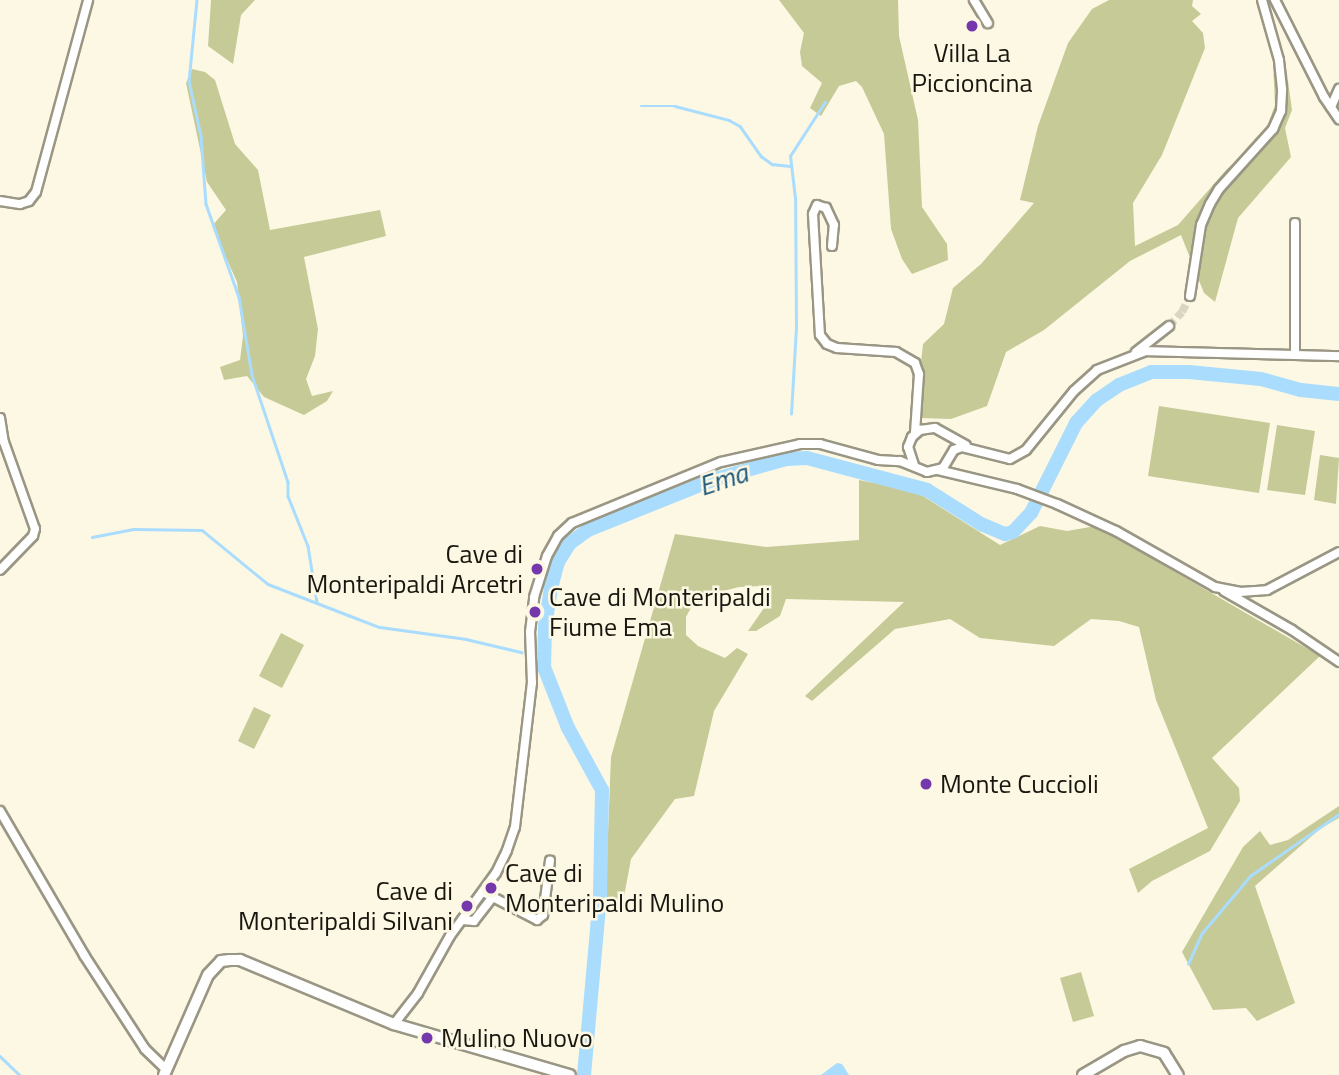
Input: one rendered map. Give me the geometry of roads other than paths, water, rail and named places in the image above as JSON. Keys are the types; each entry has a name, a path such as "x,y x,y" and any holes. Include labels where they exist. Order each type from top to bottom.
{"main road":[{"path":"165,1072 208,975 221,961 240,960 394,1024 569,1075"},
{"path":"1083,1075 1124,1051 1140,1046 1164,1053 1178,1075"}],"street":[{"path":"0,201 20,204 29,201 36,192 88,0"},
{"path":"974,0 988,23"},
{"path":"1190,296 1201,225 1210,204 1219,189 1273,129 1280,111 1282,89 1279,60 1262,0"},
{"path":"1275,0 1339,119"},
{"path":"1331,107 1339,89"},
{"path":"832,246 834,225 826,208 817,205 813,214 820,335 827,344 837,348 896,352 915,363 919,374 917,416 915,433 909,442 908,452 914,465"},
{"path":"1295,223 1295,355"},
{"path":"915,433 927,428 939,430 974,448 1003,458 1016,457 1026,450 1087,378 1097,370 1134,353 1169,326"},
{"path":"1134,353 1161,349 1339,356"},
{"path":"917,416 927,428"},
{"path":"0,418 4,442 35,529 33,536 0,570"},
{"path":"946,435 951,462 960,475"},
{"path":"394,1024 418,993 462,920 497,870 515,827 532,683 530,632 534,597 547,556 565,528 721,462 800,444 820,444 878,460 914,465 922,471 939,470 980,483 1017,489 1116,531 1292,630 1339,662"},
{"path":"939,470 947,464 951,454 962,447 974,448"},
{"path":"893,460 908,452"},
{"path":"1215,587 1240,592 1267,590 1339,552"},
{"path":"0,811 84,955 145,1049 165,1072"},
{"path":"483,892 537,920 543,915 550,860"},
{"path":"462,920 474,921 493,897"}],"water":[{"path":"837,1063 842,1064 849,1075 821,1075"}],"waterway":[{"path":"197,0 189,81 201,136 206,204 239,297 252,375 288,482 288,496 308,546 317,602"},
{"path":"791,414 796,326 795,198 790,156 825,102"},
{"path":"641,106 675,106 729,120 740,126 761,156 772,164 790,166"},
{"name":"Ema","path":"584,1075 600,894 602,790 568,728 544,667 545,626 551,588 558,562 570,543 588,530 715,479 786,459 807,458 927,490 981,524 1005,534 1013,532 1031,513 1076,423 1097,400 1119,385 1151,372 1189,372 1261,379 1301,390 1339,394"},
{"name":"Ema","path":"790,451 790,459"},
{"path":"92,537 134,529 202,530 268,584 348,615 380,627 466,639 521,652"},
{"name":"Ema","path":"536,653 545,652"},
{"path":"1188,964 1202,933 1250,876 1339,814"},
{"path":"0,1056 20,1075"}],"tunnel":[{"path":"1169,326 1182,312 1190,296"}],"place":[{"name":"Villa La Piccioncina","path":"972,26"},
{"name":"Cave di Monteripaldi Arcetri","path":"537,569"},
{"name":"Cave di Monteripaldi Fiume Ema","path":"535,612"},
{"name":"Monte Cuccioli","path":"926,784"},
{"name":"Cave di Monteripaldi Mulino","path":"491,888"},
{"name":"Cave di Monteripaldi Silvani","path":"467,906"},
{"name":"Mulino Nuovo","path":"427,1038"}]}
